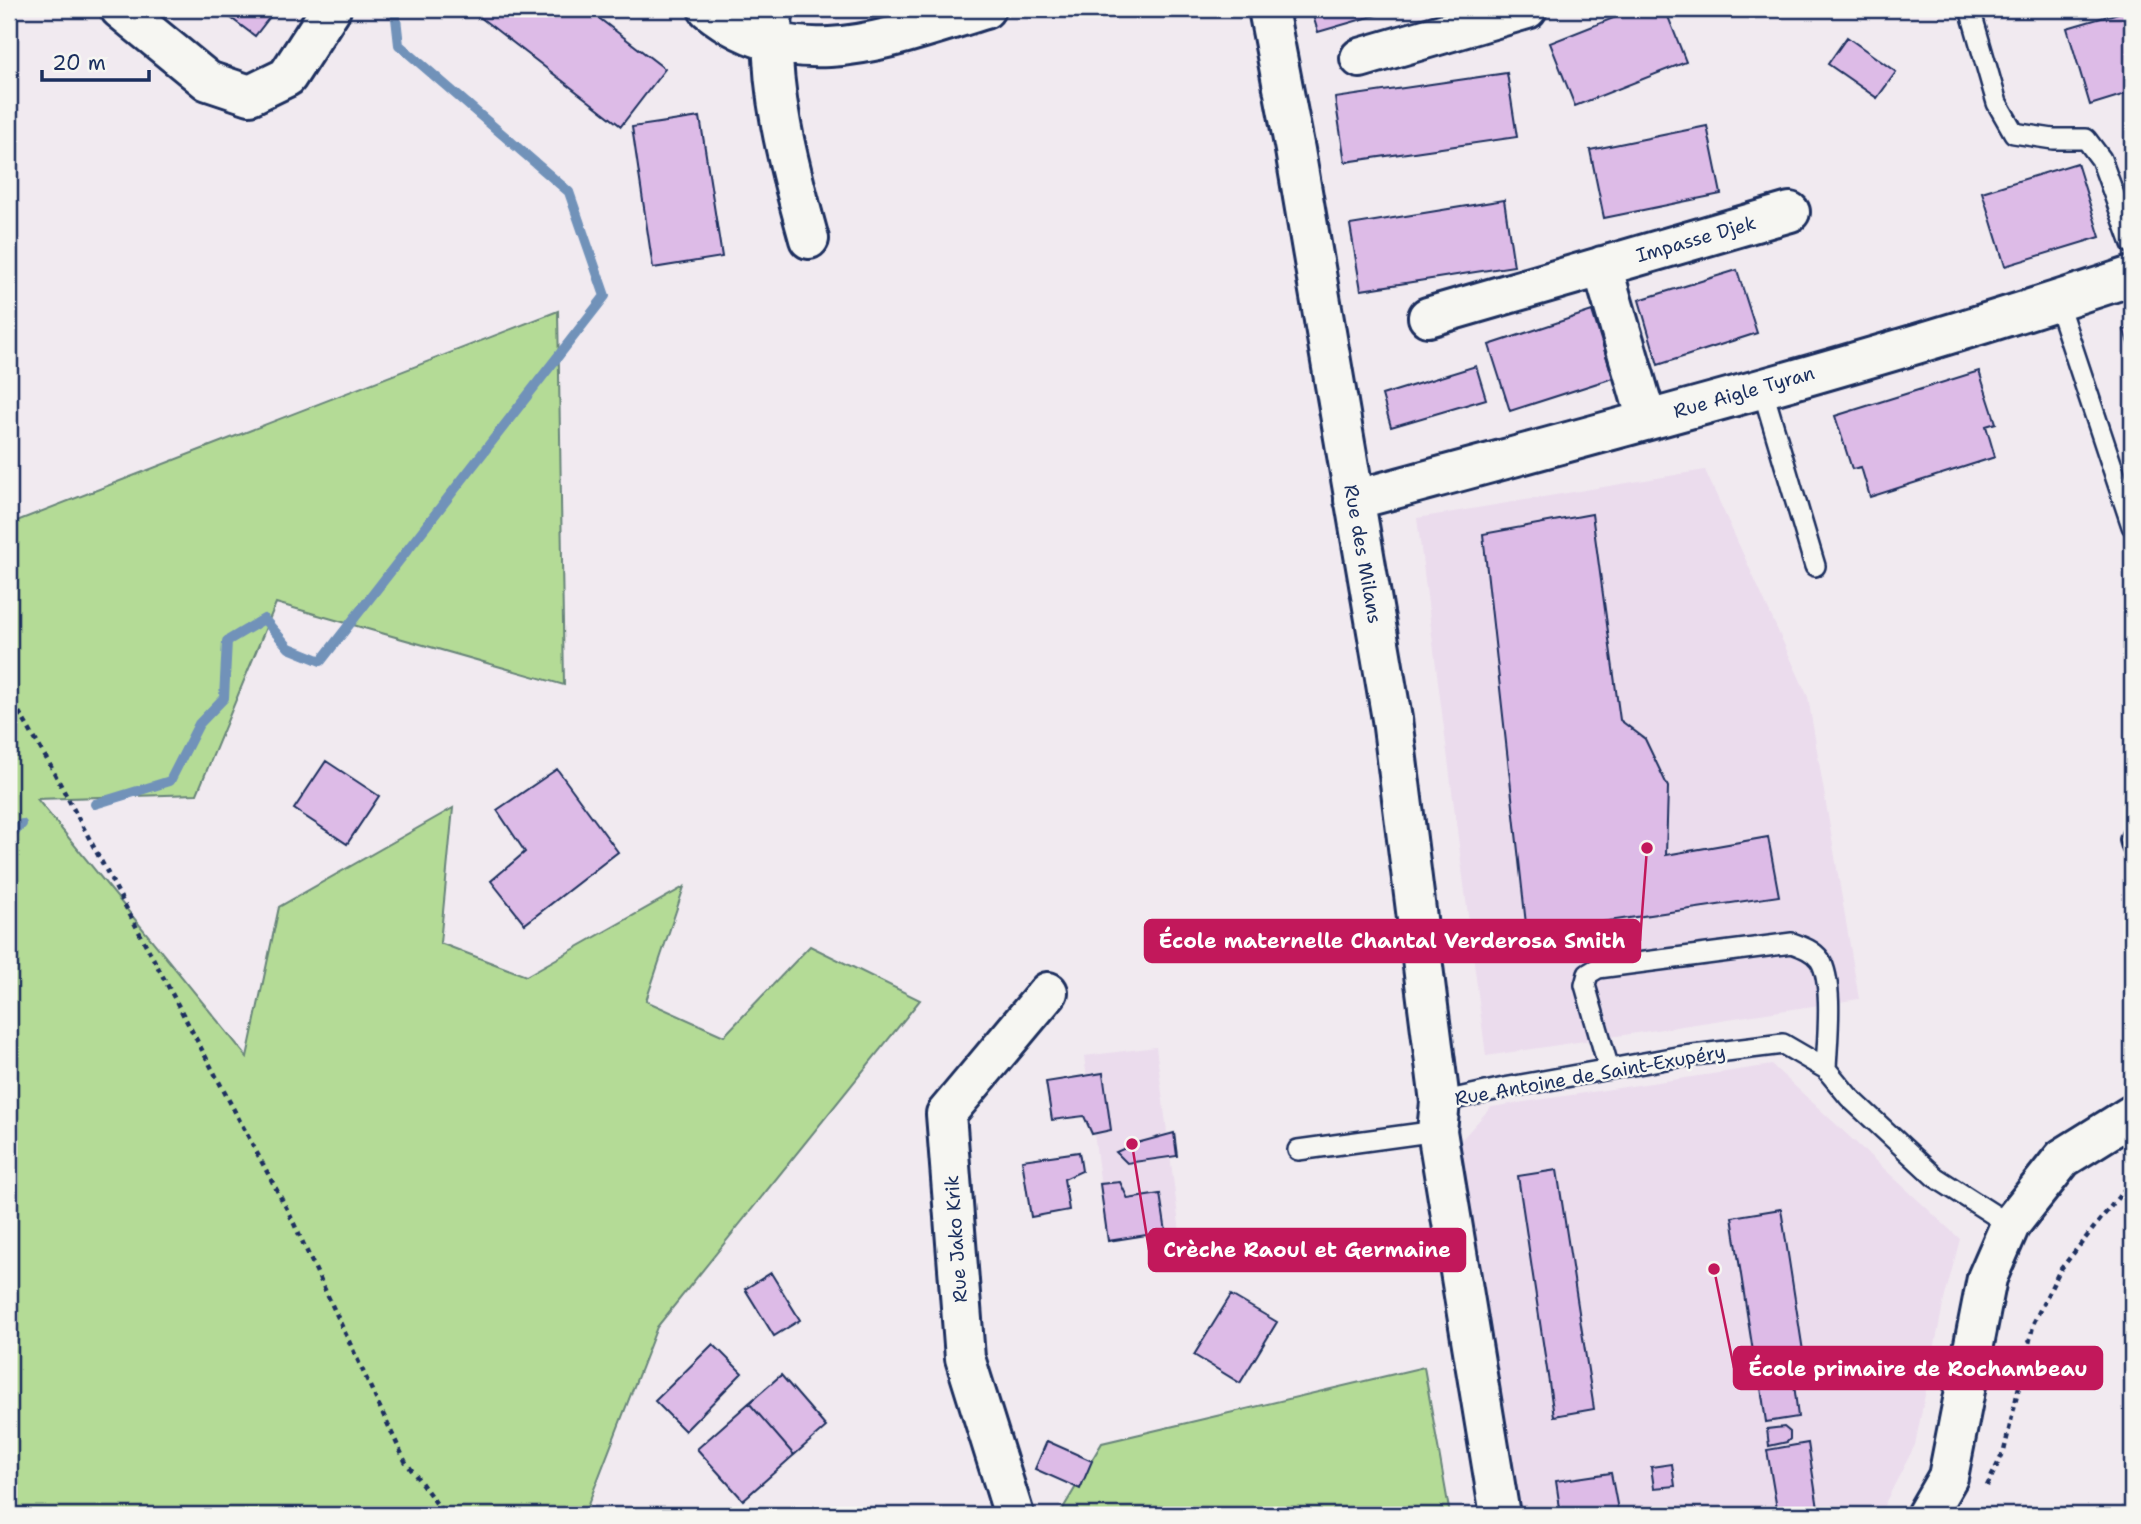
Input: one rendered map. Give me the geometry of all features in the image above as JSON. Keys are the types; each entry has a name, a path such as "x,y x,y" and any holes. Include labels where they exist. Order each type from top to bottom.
{"street":[{"path":"120,9 208,81 250,95 287,76 331,9"},
{"path":"708,9 719,18 772,26 825,49 890,38 985,9"},
{"name":"Rue des Milans","path":"1268,9 1295,150 1392,719 1438,1116"},
{"path":"1360,58 1527,9"},
{"path":"772,26 775,95 786,157 809,239"},
{"name":"Impasse Djek","path":"1428,317 1790,212"},
{"path":"1602,266 1647,420"},
{"name":"Rue Aigle Tyran","path":"1354,500 1762,388 2057,301 2132,276"},
{"name":"Rue Jako Krik","path":"1014,1515 965,1357 946,1114 1048,992"},
{"path":"1926,1515 1948,1477 1987,1278 2010,1226 2063,1158 2132,1115"},
{"name":"Rue Antoine de Saint-Exupéry","path":"1438,1116 1500,1515"}],"lane":[{"path":"1970,9 1997,103 2014,133 2053,139 2086,139 2101,159 2132,244"},
{"path":"2057,301 2132,526"},
{"path":"1762,388 1815,566"},
{"path":"2132,835 2132,847"},
{"path":"1609,1069 1585,985 1588,974 1598,968 1792,943 1807,948 1820,959 1828,980 1826,1069"},
{"name":"Rue Antoine de Saint-Exupéry","path":"1438,1116 1609,1069 1677,1057 1783,1044 1826,1069 1849,1097 1935,1177 2010,1226"},
{"path":"1298,1150 1438,1116"}],"path":[{"path":"9,695 49,763 289,1213 405,1461 445,1515"},
{"path":"1983,1494 2004,1451 2034,1322 2060,1270 2132,1180"}],"shaded area":[{"path":"1705,470 1808,697 1859,999 1486,1056 1417,518"},
{"path":"1156,1047 1180,1232 1108,1241 1084,1056"},
{"path":"1772,1065 1960,1239 1944,1300 1915,1445 1879,1515 1515,1515 1455,1147 1491,1107"}],"green space":[{"path":"558,311 564,685 276,603 197,794 37,799 247,1057 279,907 453,808 440,943 526,976 684,887 646,1001 724,1036 810,946 920,1000 657,1327 584,1515 9,1515 9,524"},
{"path":"1424,1367 1450,1515 1059,1515 1102,1443"}],"building":[{"path":"219,9 276,9 255,36"},
{"path":"587,9 665,69 621,126 472,11"},
{"path":"1311,9 1397,9 1318,32"},
{"path":"1636,9 1665,9 1686,62 1575,106 1550,43"},
{"path":"2132,9 2132,92 2090,105 2067,28"},
{"path":"1847,37 1896,72 1877,98 1828,64"},
{"path":"1507,73 1517,137 1345,162 1335,98"},
{"path":"700,117 722,257 653,268 632,127"},
{"path":"1707,126 1721,194 1604,218 1590,150"},
{"path":"2077,163 2100,237 2005,266 1982,192"},
{"path":"1504,200 1514,266 1361,290 1350,225"},
{"path":"1737,270 1757,333 1658,365 1639,300"},
{"path":"1592,311 1613,378 1510,411 1489,345"},
{"path":"2132,328 2132,357 2124,330"},
{"path":"1476,366 1486,399 1391,427 1382,395"},
{"path":"1979,371 1996,423 1986,426 1995,457 1870,497 1861,467 1852,469 1835,416"},
{"path":"1592,514 1620,720 1645,739 1668,787 1666,855 1768,837 1779,896 1527,933 1483,534"},
{"path":"326,761 379,796 347,844 294,809"},
{"path":"557,769 618,852 525,924 491,881 525,852 497,810"},
{"path":"1103,1073 1111,1130 1092,1134 1084,1116 1052,1120 1046,1082"},
{"path":"1174,1133 1177,1156 1127,1163 1116,1152 1137,1143"},
{"path":"1079,1152 1082,1171 1064,1179 1069,1210 1031,1217 1022,1160"},
{"path":"1557,1170 1594,1409 1554,1416 1518,1176"},
{"path":"1120,1182 1128,1199 1160,1194 1166,1232 1108,1241 1100,1184"},
{"path":"1781,1209 1803,1351 1754,1358 1732,1217"},
{"path":"771,1273 800,1320 774,1336 745,1289"},
{"path":"1231,1295 1277,1322 1240,1383 1194,1355"},
{"path":"713,1344 742,1373 685,1431 655,1401"},
{"path":"781,1375 826,1427 794,1455 749,1403"},
{"path":"1793,1376 1798,1417 1766,1422 1760,1381"},
{"path":"749,1403 794,1455 743,1500 697,1449"},
{"path":"1784,1427 1790,1432 1790,1439 1769,1446 1767,1429"},
{"path":"1047,1441 1092,1461 1080,1489 1035,1469"},
{"path":"1808,1443 1819,1515 1778,1515 1767,1450"},
{"path":"1672,1464 1675,1486 1654,1488 1651,1467"},
{"path":"1611,1473 1619,1515 1561,1515 1556,1481"}],"waterway":[{"path":"95,804 170,781 199,724 224,698 227,641 264,619 289,648 321,661 605,296 569,192 399,45 395,9"},
{"path":"9,837 22,824"}],"place":[{"name":"École maternelle Chantal Verderosa Smith","path":"1647,848"},
{"name":"Crèche Raoul et Germaine","path":"1132,1144"},
{"name":"École primaire de Rochambeau","path":"1714,1269"}]}
